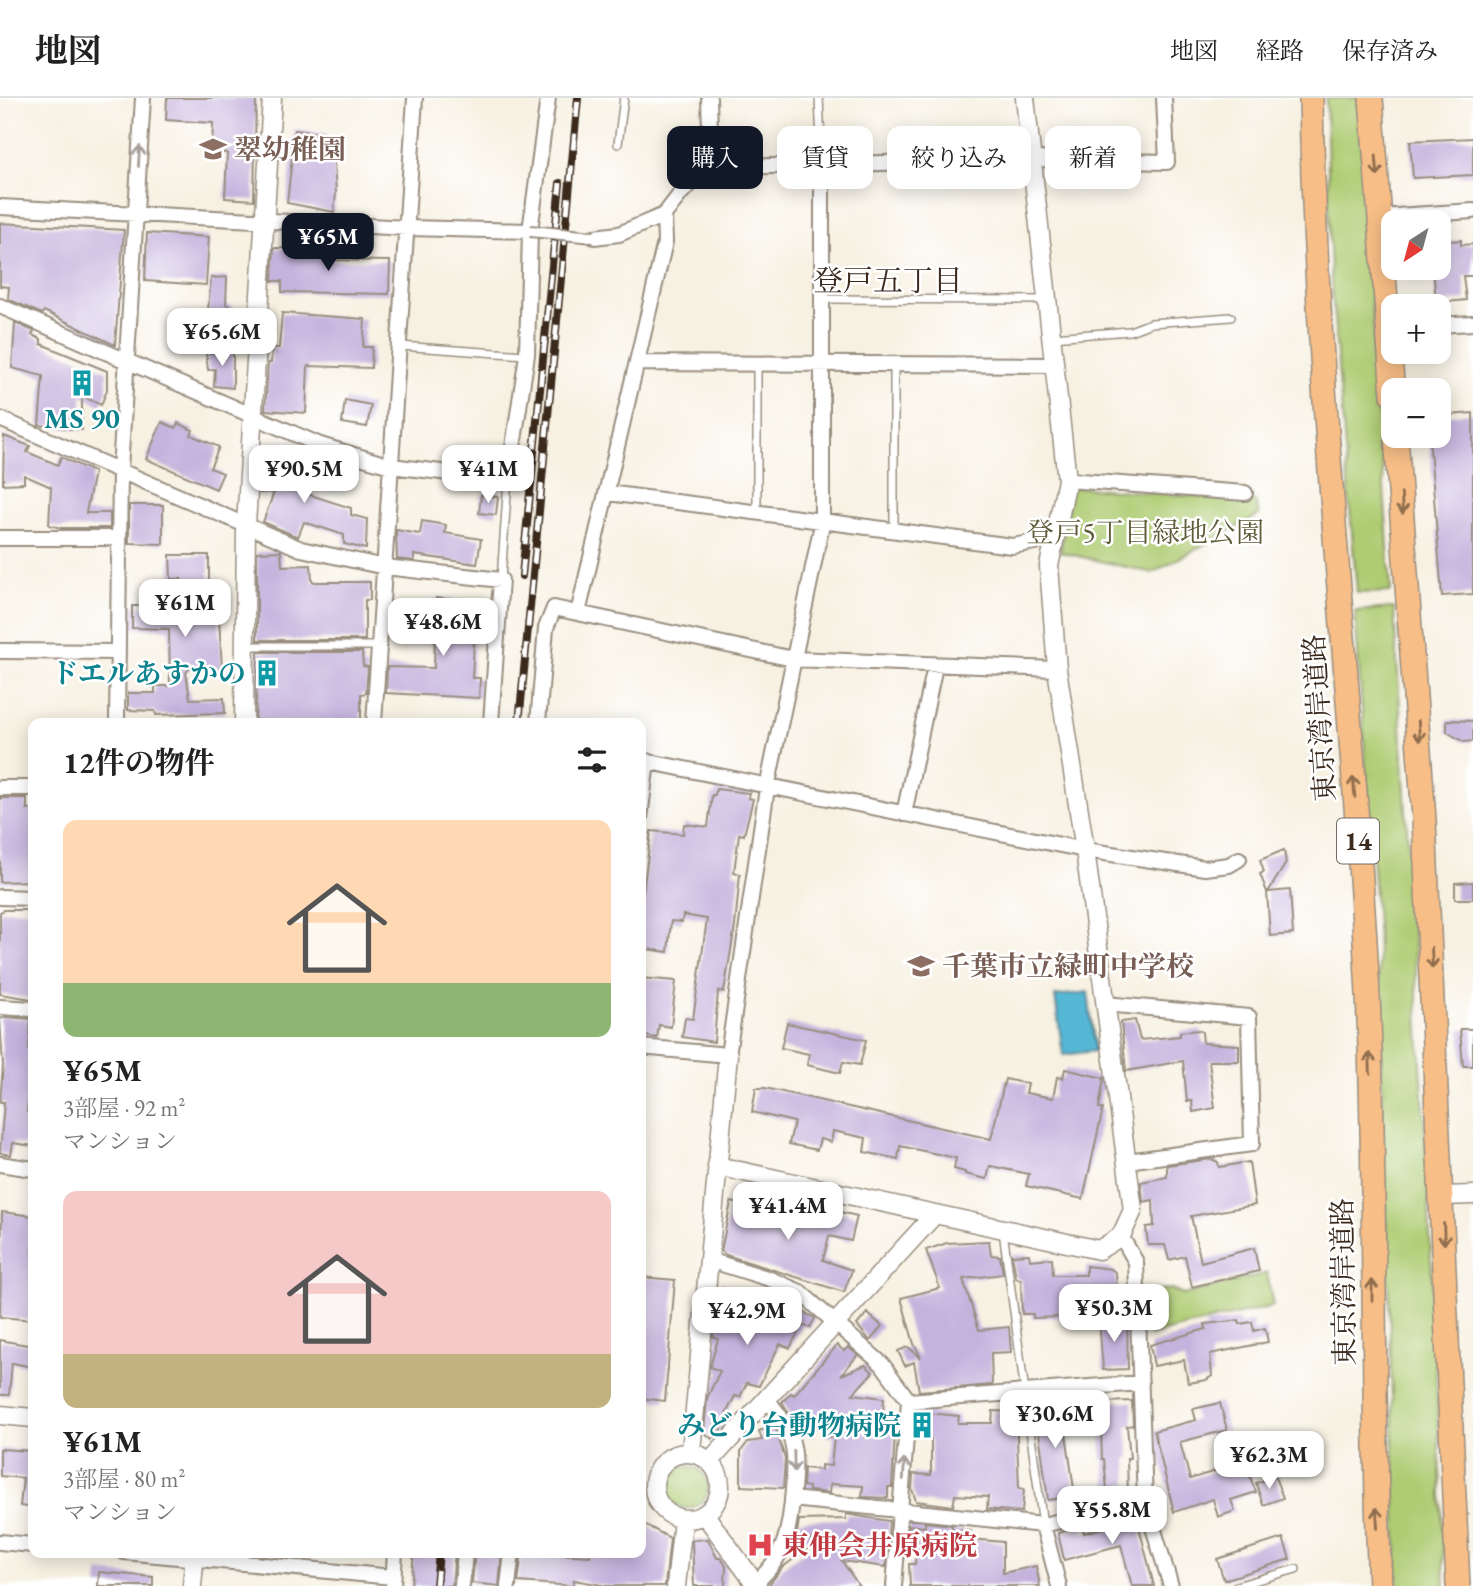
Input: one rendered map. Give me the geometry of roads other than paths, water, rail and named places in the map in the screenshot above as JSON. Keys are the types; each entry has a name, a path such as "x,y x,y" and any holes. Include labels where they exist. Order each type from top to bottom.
{"highway":[{"name":"東京湾岸道路","path":"1311,98 1317,274 1368,996 1375,1468 1380,1586"},
{"path":"1371,98 1381,217"},
{"path":"1397,448 1421,765 1443,1196 1458,1586"}],"street":[{"path":"117,718 120,470 143,98"},
{"path":"244,718 247,525 272,98"},
{"path":"374,718 415,98"},
{"path":"0,306 320,445 391,466 508,480 527,355 530,231 548,98"},
{"path":"709,98 710,126"},
{"path":"1025,98 1027,126"},
{"path":"1031,159 1167,162 1164,98"},
{"path":"717,1166 1100,1250 1121,1236 1133,1210 1085,850 1057,669 1049,566 1067,480 1031,168"},
{"path":"0,207 265,222 530,231 594,237 619,234 664,215 684,189"},
{"path":"691,1452 728,1055 767,788 822,524 821,189"},
{"path":"1451,212 1473,211"},
{"path":"578,613 665,242 664,215"},
{"path":"1451,325 1473,323"},
{"path":"638,363 1055,365"},
{"path":"0,419 302,549 385,567 501,580 491,718"},
{"path":"1067,480 1245,493"},
{"path":"608,493 822,524 1012,546 1053,539"},
{"path":"0,538 118,538"},
{"path":"538,718 546,628 554,608 793,659 1057,669"},
{"path":"0,651 118,653"},
{"path":"904,814 935,666"},
{"path":"646,761 767,788 1085,850 1205,869 1228,865 1239,859"},
{"path":"0,788 28,788"},
{"path":"0,897 28,898"},
{"path":"1105,1004 1249,1017 1252,1144 1127,1161"},
{"path":"0,1007 28,1009"},
{"path":"646,1048 728,1055"},
{"path":"0,1164 28,1168"},
{"path":"1443,1196 1473,1195"},
{"path":"710,1461 935,1214"},
{"path":"1121,1236 1136,1262 1145,1501 1171,1586"},
{"path":"709,1260 770,1279 800,1293 882,1364 909,1401 894,1586"},
{"path":"909,1401 1141,1383"},
{"path":"705,1515 754,1585 782,1552 787,1539 792,1499 793,1447 788,1430 767,1400"},
{"path":"0,1415 28,1418"},
{"path":"691,1452 710,1461 720,1479 721,1489 719,1499 705,1515 683,1520 663,1510 648,1477 674,1455 691,1452"},
{"path":"792,1499 1043,1525 1145,1501"},
{"path":"676,1586 683,1520"},
{"path":"1043,1525 1059,1586"},
{"path":"0,1542 28,1545"},
{"path":"192,1586 194,1558"},
{"path":"217,1558 393,1581 395,1558"},
{"path":"462,1586 464,1558"},
{"path":"508,1586 511,1558"}],"lane":[{"path":"618,144 624,98"},
{"path":"818,98 819,126"},
{"path":"822,299 1046,300"},
{"path":"1050,337 1130,331 1151,323 1231,317"},
{"path":"400,346 527,355"},
{"path":"757,365 757,515"},
{"path":"894,365 894,531"},
{"path":"501,580 508,480"},
{"path":"245,646 379,646"},
{"path":"1003,1229 1043,1525"},
{"path":"1236,1586 1296,1569"}],"water":[{"path":"1088,992 1095,1051 1063,1055 1055,996"}],"railway":[{"path":"519,718 578,98"},
{"path":"522,576 560,183"},
{"path":"436,1586 438,1558"}],"place":[{"name":"翠幼稚園","path":"213,149"},
{"name":"MS 90","path":"82,383"},
{"name":"ドエルあすかの","path":"267,673"},
{"name":"千葉市立緑町中学校","path":"921,966"},
{"name":"みどり台動物病院","path":"922,1425"},
{"name":"東伸会井原病院","path":"760,1545"}],"district":[{"name":"登戸五丁目","path":"888,281"}],"park label":[{"name":"登戸5丁目緑地公園","path":"1145,532"}]}
